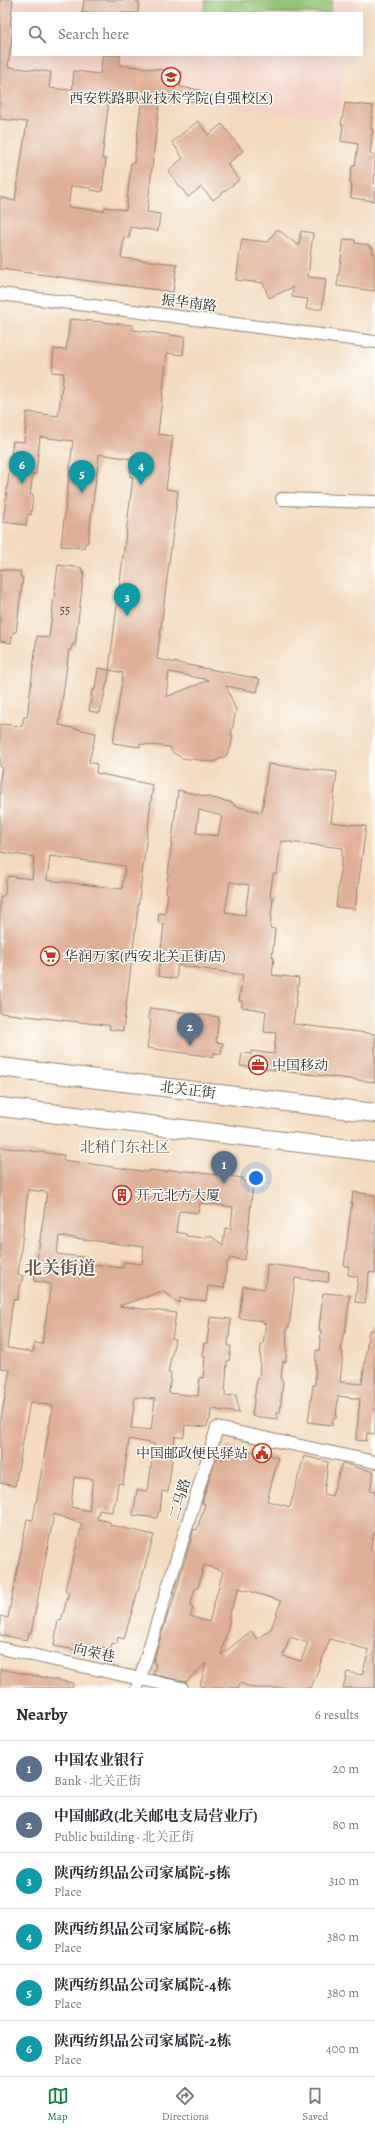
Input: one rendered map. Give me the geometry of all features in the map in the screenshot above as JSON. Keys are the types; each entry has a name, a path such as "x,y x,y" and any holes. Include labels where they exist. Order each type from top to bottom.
{"main road":[{"name":"北关正街","path":"0,1067 375,1113"},
{"path":"0,1107 375,1152"}],"street":[{"name":"振华南路","path":"0,294 375,342"},
{"path":"282,499 375,502"},
{"name":"二马路","path":"139,1683 217,1428 375,1462"},
{"name":"向荣巷","path":"0,1648 139,1683 182,1688"}],"shaded area":[{"name":"西安铁路职业技术学院(自强校区)","path":"0,0 357,0 354,12 12,12 12,56 346,56 337,119 83,93 78,130 0,122"}],"green space":[{"path":"206,0 332,0 330,12 204,12"}],"building":[{"path":"0,0 13,0 10,25 12,25 12,36 8,67 51,72 49,88 72,90 74,71 100,74 103,56 120,56 120,65 182,72 180,87 200,90 199,102 160,97 147,212 160,214 158,231 130,227 129,238 124,237 121,258 177,264 173,292 0,269 0,197 15,201 27,122 0,119","holes":["110,91 142,95 134,163 131,163 126,210 105,207 104,211 68,207 71,186 91,188 91,190 102,192 106,159 102,159"]},
{"path":"84,0 133,0 139,2 138,12 82,12"},
{"path":"345,103 373,106 371,129 373,129 370,154 375,155 374,201 351,198 352,184 350,183 352,166 355,166 358,144 341,141 343,125 341,125"},
{"path":"198,121 208,135 222,124 243,151 227,164 239,180 213,200 201,187 188,197 168,171 183,158 172,142"},
{"path":"277,229 299,246 301,231 313,233 308,277 326,279 322,309 306,309 308,299 292,297 293,287 269,298 263,283 236,280 242,239 268,242"},
{"path":"344,239 355,240 355,243 369,245 369,247 373,248 372,254 375,254 375,291 337,286"},
{"path":"70,319 133,325 133,330 185,337 183,355 167,353 158,434 173,436 166,489 178,491 157,659 260,679 257,692 226,686 236,710 231,735 233,735 231,746 227,755 214,762 182,758 172,752 170,747 140,744 140,747 113,743 123,673 110,670 100,713 89,711 92,690 95,690 98,668 109,670 133,477 130,477 132,459 99,454 88,543 85,543 84,548 61,546 73,441 40,437 36,474 33,474 30,495 33,495 31,515 28,514 26,525 3,522 13,441 24,442 27,412 58,416 64,373 52,372 54,349 66,350","holes":["169,672 209,680 166,697"]},
{"path":"58,565 82,568 81,571 84,571 75,645 72,645 71,650 69,650 59,725 96,733 89,762 97,764 96,773 153,785 123,1031 109,1029 110,1026 106,1025 0,1013 0,898 5,894 6,880 9,876 32,879 34,857 0,852 0,779 2,767 0,767 0,724 22,726 24,717 27,717 37,636 49,638","holes":["50,856 125,866 122,889 47,880"]},
{"path":"0,569 21,572 20,577 23,577 16,632 13,632 11,643 0,641"},
{"path":"268,764 337,772 331,822 366,826 355,909 336,907 343,848 281,841 277,874 273,874 270,897 273,897 270,928 275,929 272,975 299,978 293,1024 375,1034 375,1082 240,1066 242,1053 251,1054 251,1051 274,1054 276,1033 264,1032 266,1011 242,1007 242,1001 239,1001 243,975 178,965 176,979 158,976 164,924 158,923 159,913 165,914 168,894 166,892 178,790 234,803 234,806 262,812","holes":["199,810 222,816 218,836 196,833","230,882 249,885 245,915 225,912"]},
{"path":"150,1008 219,1017 216,1042 223,1043 221,1054 214,1053 214,1057 147,1048 151,1021 148,1018"},
{"path":"0,1147 64,1155 63,1160 149,1172 149,1170 168,1172 168,1170 186,1171 243,1178 242,1181 253,1182 246,1254 244,1260 230,1258 227,1262 224,1288 208,1286 206,1301 180,1298 179,1303 163,1291 119,1306 176,1313 172,1339 175,1339 168,1373 171,1373 169,1393 198,1396 200,1377 203,1378 205,1357 202,1357 204,1343 207,1344 210,1317 231,1319 228,1346 231,1346 229,1361 227,1361 225,1396 236,1395 239,1413 211,1409 210,1419 206,1427 185,1425 184,1437 175,1437 168,1492 162,1491 160,1512 158,1512 157,1518 133,1515 137,1490 148,1491 154,1444 129,1439 123,1484 118,1483 115,1504 113,1504 112,1512 99,1510 97,1519 110,1522 110,1525 154,1535 124,1639 118,1637 117,1644 112,1643 111,1649 102,1647 101,1654 54,1646 58,1620 61,1621 69,1592 65,1590 82,1524 54,1514 31,1633 29,1633 27,1640 0,1635 0,1616 8,1618 27,1519 33,1520 53,1406 30,1402 15,1486 0,1483 0,1424 10,1369 0,1368","holes":["28,1190 47,1192 34,1281 51,1284 42,1344 35,1343 33,1352 7,1348 13,1299 17,1300 23,1276 18,1275","200,1203 233,1207 231,1229 225,1228 223,1245 211,1236 205,1236 205,1238 186,1236 186,1234 176,1232 179,1211 198,1213","59,1236 144,1247 142,1264 124,1262 123,1268 90,1264 91,1258 57,1254","135,1397 155,1399 151,1430 131,1428","74,1477 93,1479 89,1511 71,1507"]},
{"path":"353,1192 375,1195 375,1273 369,1272 365,1303 355,1302 358,1277 348,1275 349,1266 344,1266"},
{"path":"267,1264 329,1272 328,1282 295,1278 289,1327 287,1327 286,1362 283,1361 280,1412 277,1412 277,1419 252,1416 257,1378 259,1379 261,1344 263,1344 266,1324 263,1323 263,1321 239,1318 243,1286 265,1289"},
{"path":"323,1293 350,1295 345,1333 343,1333 340,1382 362,1384 369,1330 375,1330 375,1434 367,1433 366,1441 356,1440 360,1399 338,1396 336,1419 333,1418 332,1425 308,1422 313,1385 315,1385 316,1350 319,1351 321,1330 319,1330"},
{"path":"226,1447 245,1450 247,1460 249,1451 267,1454 278,1458 267,1501 290,1507 304,1456 328,1462 324,1494 332,1496 342,1463 374,1472 370,1490 375,1491 375,1530 370,1550 375,1551 375,1688 343,1688 347,1672 362,1675 369,1650 330,1639 311,1688 253,1688 240,1683 238,1688 207,1688 200,1686 206,1663 186,1682 153,1674 156,1664 153,1663 194,1529 197,1530 205,1504 202,1503 216,1457 224,1459","holes":["204,1565 223,1571 209,1622 190,1616 193,1608 190,1607 195,1588 198,1588","239,1588 281,1601 271,1629 257,1639 251,1631 221,1655 230,1619 228,1618","290,1637 308,1643 301,1661 283,1656"]},
{"path":"0,1669 73,1683 72,1688 0,1688"}],"place":[{"name":"西安铁路职业技术学院(自强校区)","path":"171,77"},
{"name":"陕西纺织品公司家属院-2栋","path":"22,484"},
{"name":"陕西纺织品公司家属院-6栋","path":"141,485"},
{"name":"陕西纺织品公司家属院-4栋","path":"82,493"},
{"name":"陕西纺织品公司家属院-5栋","path":"127,616"},
{"name":"华润万家(西安北关正街店)","path":"50,956"},
{"name":"中国邮政(北关邮电支局营业厅)","path":"190,1046"},
{"name":"中国移动","path":"258,1065"},
{"name":"中国农业银行","path":"224,1184"},
{"name":"开元北方大厦","path":"122,1195"},
{"name":"中国邮政便民驿站","path":"262,1453"}],"district":[{"name":"北稍门东社区","path":"125,1147"},
{"name":"北关街道","path":"60,1268"}]}
